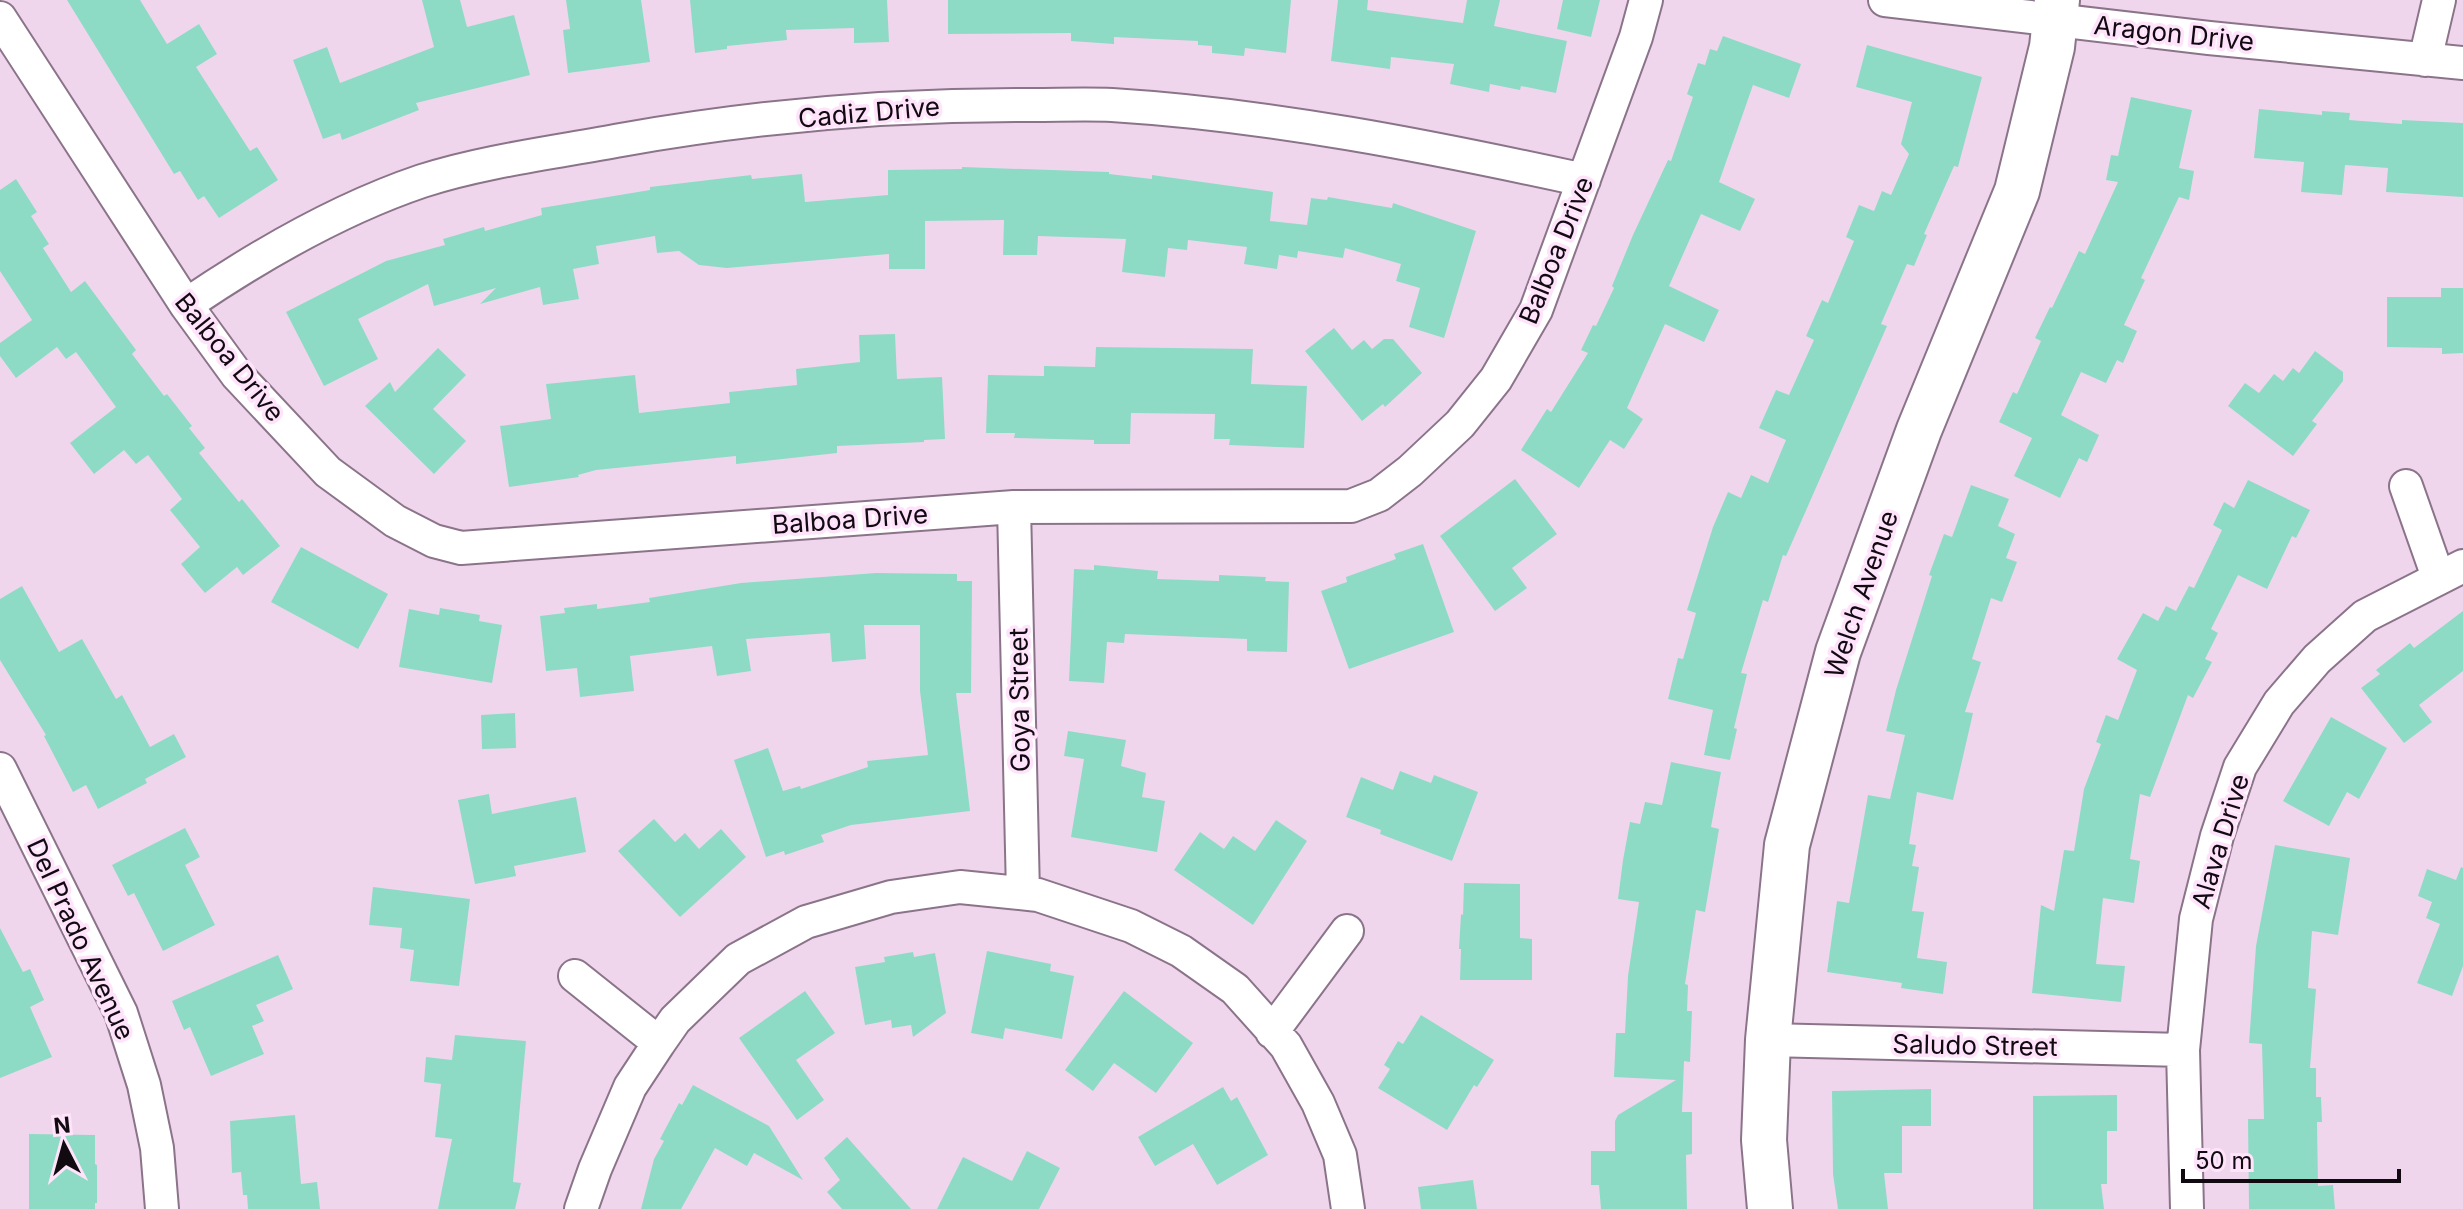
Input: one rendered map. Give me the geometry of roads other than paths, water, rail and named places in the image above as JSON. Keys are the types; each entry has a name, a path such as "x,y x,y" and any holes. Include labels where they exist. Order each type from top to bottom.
{"street":[{"name":"Balboa Drive","path":"0,18 186,305 237,375 328,472 395,521 434,541 461,548 1014,507 1351,506 1379,495 1460,424 1496,379 1536,310 1636,37 1646,0"},
{"name":"Aragon Drive","path":"1885,0 2056,10 2463,63"},
{"path":"2425,60 2439,0"},
{"name":"Welch Avenue","path":"1770,1209 1764,1140 1768,1040 1787,845 1838,652 1919,430 2017,191 2052,47 2056,10"},
{"name":"Cadiz Drive","path":"186,305 251,261 338,217 423,181 512,160 670,132 824,114 964,104 1111,105 1311,126 1584,180"},
{"name":"Alava Drive","path":"2187,1209 2183,1050 2196,919 2217,836 2240,767 2279,703 2317,659 2365,616 2451,571 2406,486"},
{"name":"Goya Street","path":"1014,507 1023,893"},
{"name":"Del Prado Avenue","path":"0,769 121,1013 144,1085 157,1148 162,1209"},
{"path":"581,1209 630,1087 675,1020 738,959 806,922 891,897 960,887 1038,895 1131,926 1181,951 1235,989 1286,1046 1318,1103 1340,1155 1348,1209"},
{"path":"1272,1032 1347,931"},
{"path":"575,976 659,1043"},
{"name":"Saludo Street","path":"1768,1040 2183,1050"}]}
